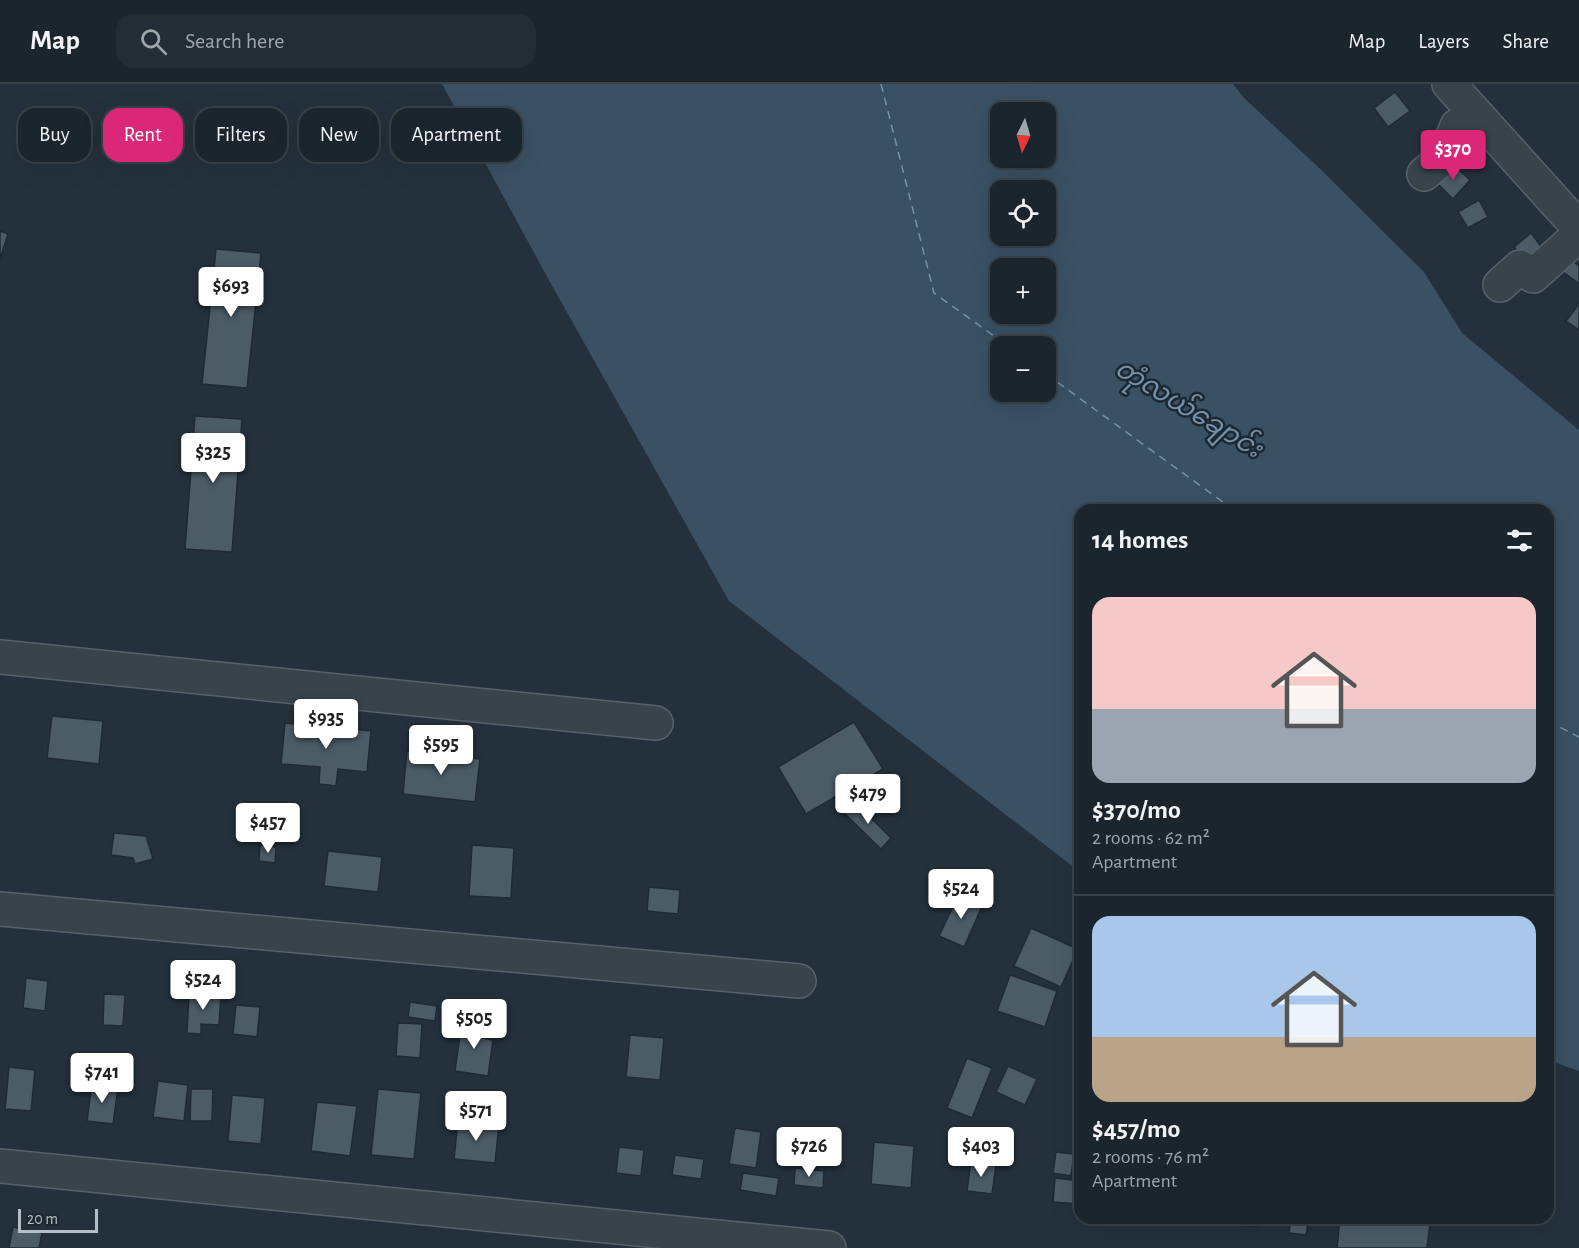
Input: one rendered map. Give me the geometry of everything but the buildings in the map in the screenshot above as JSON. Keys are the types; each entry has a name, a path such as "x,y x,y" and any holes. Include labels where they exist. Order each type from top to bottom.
{"street":[{"path":"1449,84 1579,228"},
{"path":"1424,174 1445,156 1457,126 1483,122"},
{"path":"1500,285 1520,267 1533,276 1579,235"},
{"path":"0,657 656,723"},
{"path":"0,909 799,981"},
{"path":"0,1166 829,1248"}],"water":[{"name":"တုံလယ်ချောင်း","path":"442,84 1233,84 1245,99 1315,164 1424,272 1462,333 1579,430 1579,1071 1554,1062 1554,504 1074,504 1074,867 729,601 485,162 522,162 522,108 455,108"}],"ferry route":[{"path":"881,84 934,293 994,336"},
{"path":"1056,381 1226,504"},
{"path":"1554,724 1579,737"}]}
